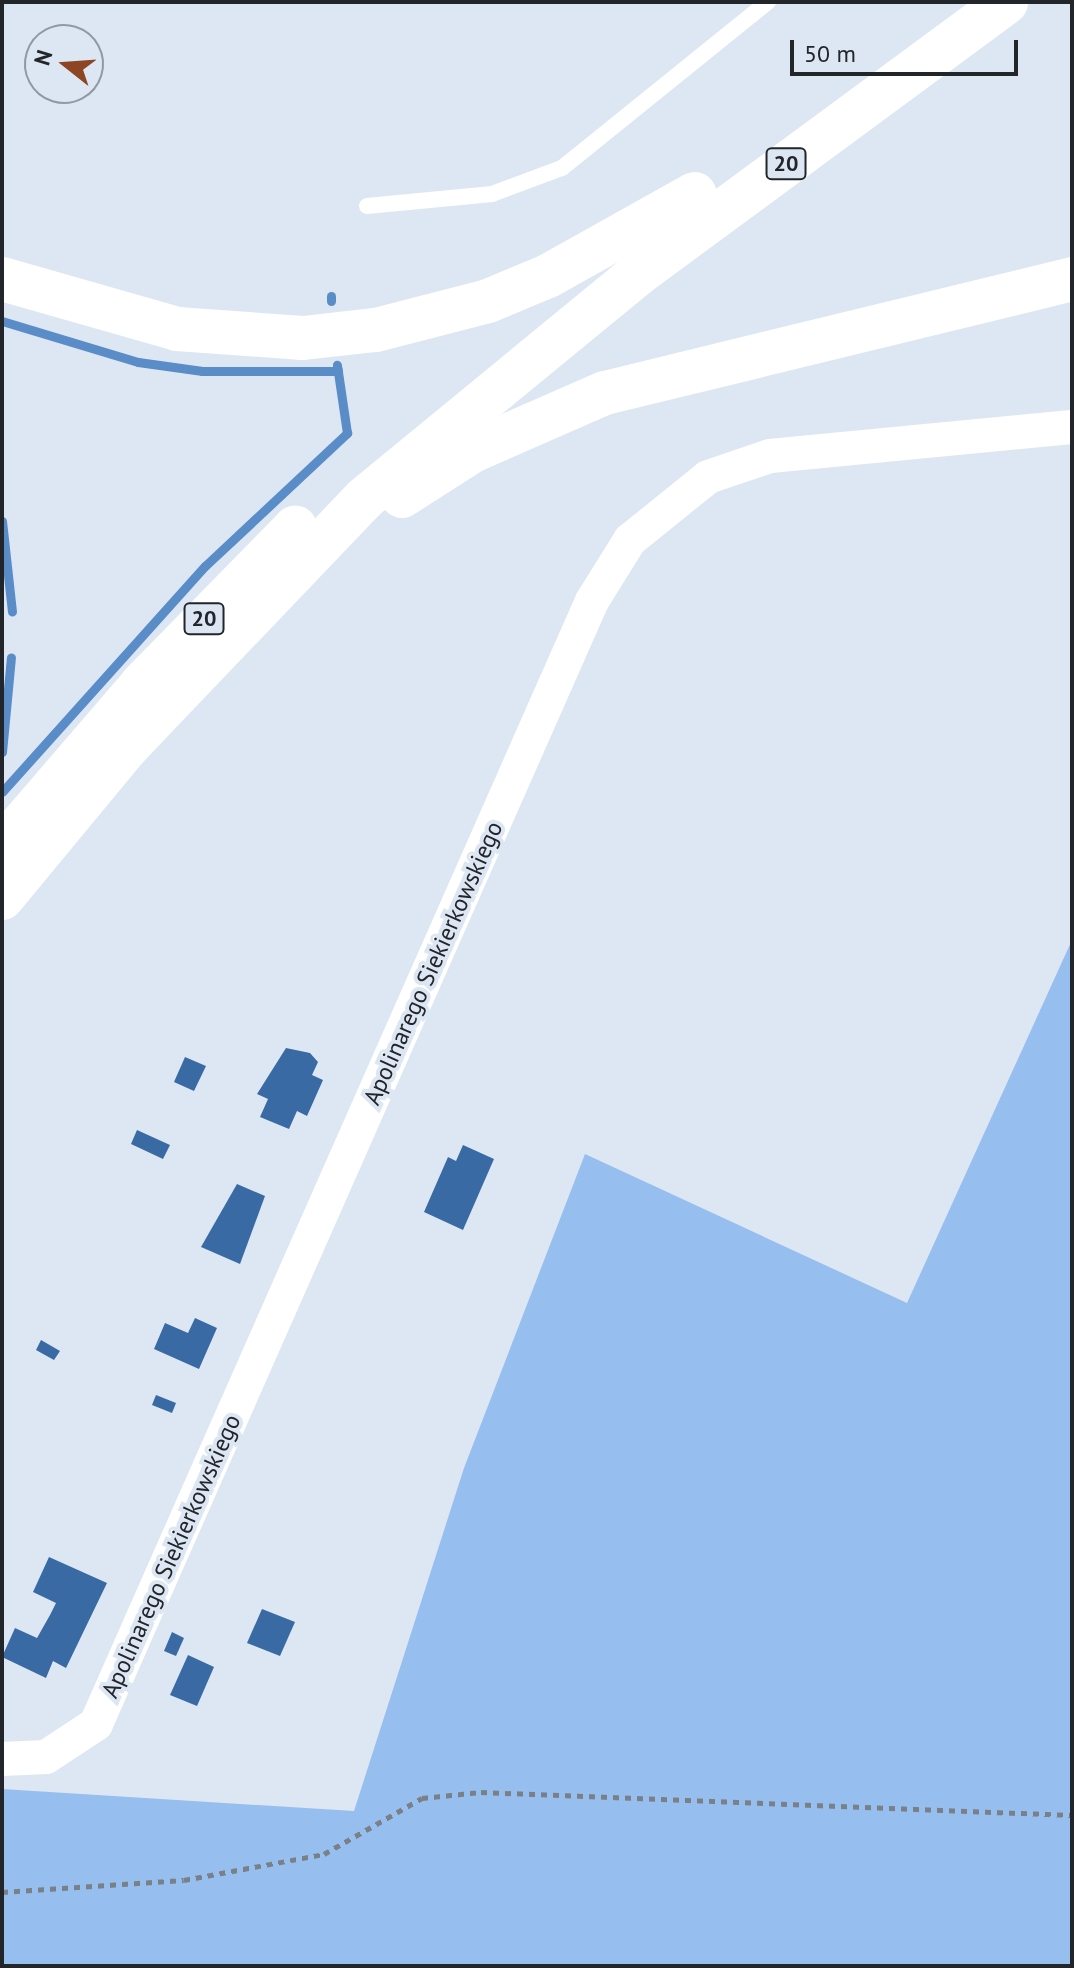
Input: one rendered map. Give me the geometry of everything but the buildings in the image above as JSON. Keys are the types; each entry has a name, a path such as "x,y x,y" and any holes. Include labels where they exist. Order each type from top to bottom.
{"main road":[{"name":"20","path":"2,847 142,684 305,519 695,194 959,2"},
{"name":"20","path":"2,898 127,747 274,592 443,428 639,273 1006,2"},
{"path":"2,279 177,329 303,338 376,330 488,301 548,276 695,194"},
{"path":"274,592 447,466 577,403 696,366 1072,279"}],"street":[{"name":"Apolinarego Siekierkowskiego","path":"2,1759 46,1757 96,1724 592,601 630,540 708,477 770,456 1072,427"}],"lane":[{"path":"367,206 492,194 562,168 768,2"}],"path":[{"path":"2,1892 184,1880 324,1854 422,1798 481,1792 1072,1815"}],"shaded area":[{"path":"1072,940 1072,1966 2,1966 2,1789 354,1811 464,1468 585,1154 907,1303"}],"waterway":[{"path":"331,296 331,301"},
{"path":"2,321 138,362 202,371 338,371"},
{"path":"2,792 205,566 347,433 337,365"},
{"path":"2,521 12,611"},
{"path":"2,752 11,657"}]}
